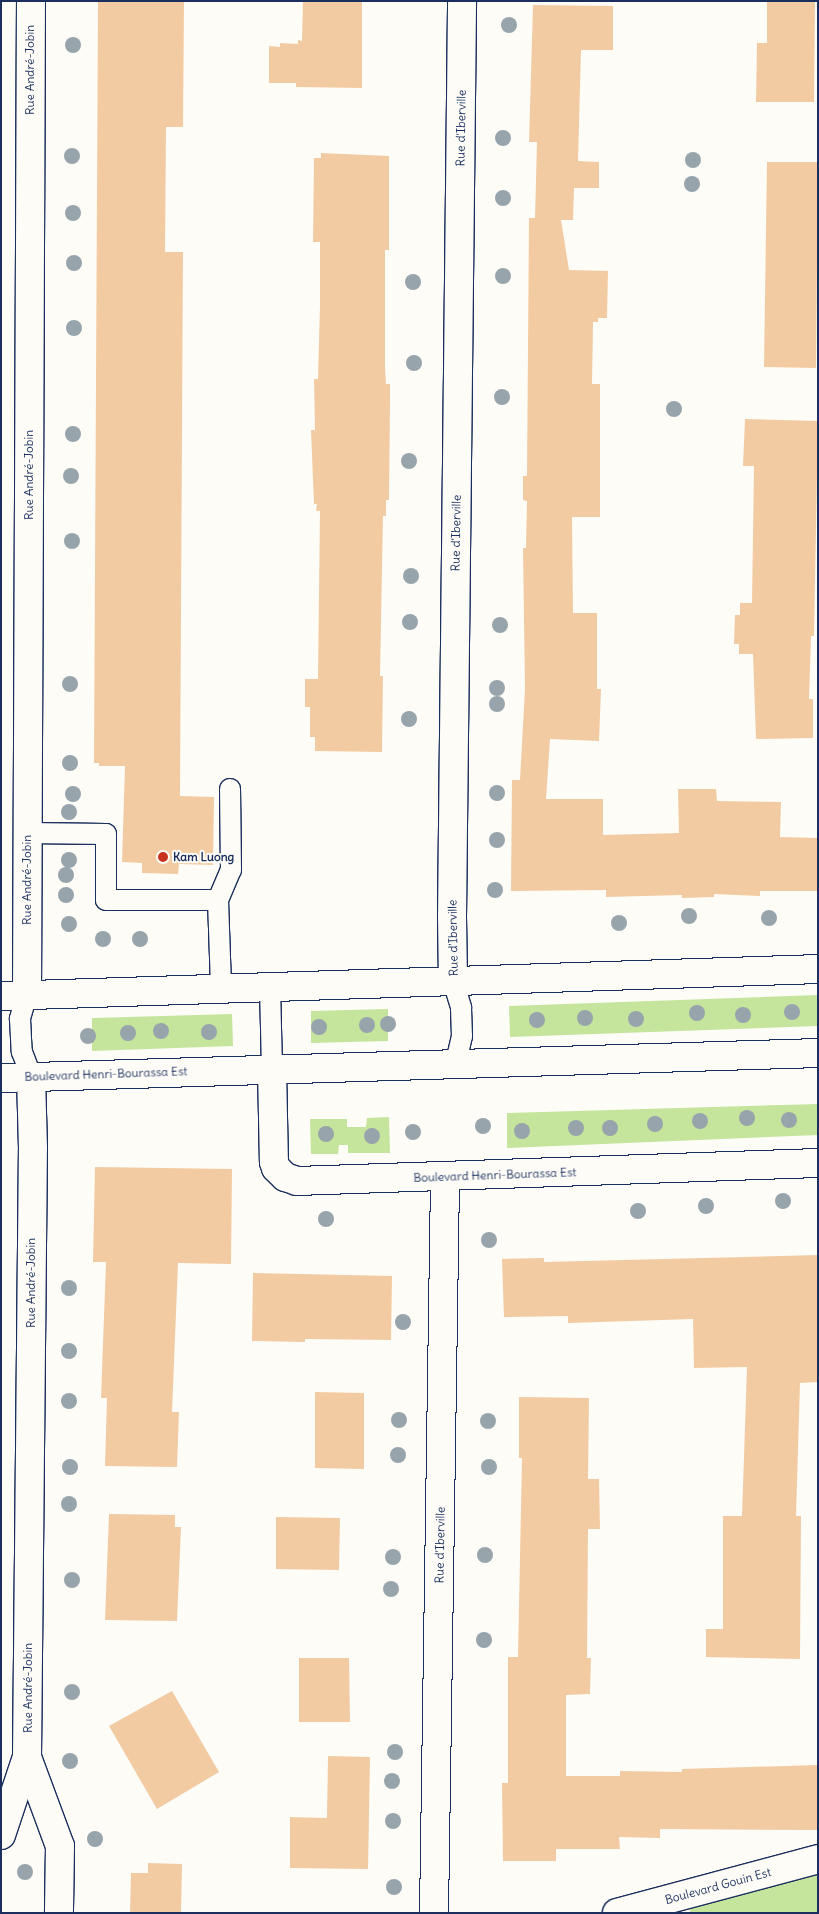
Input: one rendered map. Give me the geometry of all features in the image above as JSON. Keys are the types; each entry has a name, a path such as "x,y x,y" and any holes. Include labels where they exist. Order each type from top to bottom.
{"street":[{"name":"Rue André-Jobin","path":"14,995 27,833 31,1"},
{"name":"Rue d'Iberville","path":"453,981 452,917 462,1"},
{"path":"14,995 818,969"},
{"name":"Boulevard Henri-Bourassa Est","path":"1,1078 818,1052"},
{"name":"Boulevard Henri-Bourassa Est","path":"272,1069 273,1156 276,1168 285,1177 297,1181 818,1163"},
{"name":"Rue André-Jobin","path":"1,1835 28,1757 33,1148 31,1076"},
{"name":"Rue d'Iberville","path":"434,1913 445,1177"},
{"name":"Rue André-Jobin","path":"28,1757 60,1846 59,1913"},
{"name":"Boulevard Gouin Est","path":"617,1913 818,1858"}],"lane":[{"path":"221,988 218,900 231,870 230,789"},
{"path":"27,833 106,834 106,900 218,900"},
{"name":"Rue d'Iberville","path":"453,981 461,1008 462,1036 456,1063"},
{"name":"Boulevard Henri-Bourassa Est","path":"270,986 272,1069"},
{"name":"Rue André-Jobin","path":"14,995 20,1019 22,1052 31,1076"}],"green space":[{"path":"818,995 818,1026 510,1037 509,1006"},
{"path":"388,1009 388,1041 311,1043 311,1011"},
{"path":"232,1014 233,1046 92,1051 92,1018"},
{"path":"818,1104 818,1135 507,1148 507,1113"},
{"path":"389,1117 390,1153 348,1153 348,1145 339,1145 338,1154 311,1154 310,1119 347,1119 347,1127 366,1127 367,1118"},
{"path":"818,1872 818,1913 690,1913 690,1904"}],"building":[{"path":"98,1 184,1 183,127 166,127 165,252 183,252 180,796 214,797 213,865 179,864 178,874 142,873 142,863 122,862 125,766 99,766 99,763 94,763"},
{"path":"303,1 362,1 362,88 296,87 296,83 269,83 269,46 280,47 280,43 298,44 298,40 302,41"},
{"path":"767,1 815,1 814,102 756,102 757,43 767,43"},
{"path":"533,5 613,6 613,50 581,50 578,161 599,162 599,188 574,188 573,220 561,220 569,270 608,271 607,318 598,318 598,322 593,322 592,384 600,384 600,517 572,517 573,613 597,613 597,689 601,689 599,741 550,739 546,799 603,799 603,835 679,833 678,789 716,789 717,801 781,802 780,837 818,838 818,891 760,891 760,896 714,894 714,897 682,898 682,895 606,897 606,890 511,891 512,780 520,780 525,689 523,548 526,548 527,501 523,500 523,476 527,476 529,218 535,218 537,142 529,142"},
{"path":"321,153 389,156 389,250 385,250 385,368 386,384 390,384 389,500 386,500 386,516 383,516 380,676 383,676 382,752 315,751 315,737 310,737 310,707 305,707 305,679 318,679 320,511 316,511 317,504 314,504 311,430 315,430 314,379 318,379 320,306 320,242 313,242 314,158 321,158"},
{"path":"767,162 818,162 816,368 764,367"},
{"path":"745,419 818,421 814,636 811,636 809,699 813,699 813,738 756,739 753,654 739,654 739,644 734,644 735,615 740,615 740,603 752,603 754,466 743,466"},
{"path":"95,1167 232,1169 231,1264 178,1263 172,1412 179,1412 177,1467 105,1466 107,1398 101,1398 106,1262 93,1262"},
{"path":"818,1255 818,1382 800,1383 796,1516 801,1516 800,1659 706,1657 706,1629 723,1629 723,1516 742,1516 747,1367 694,1368 693,1319 568,1323 568,1316 504,1317 502,1259 544,1258 544,1262"},
{"path":"253,1273 392,1276 391,1340 305,1339 305,1342 252,1341"},
{"path":"315,1392 364,1393 364,1469 315,1468"},
{"path":"519,1397 589,1398 588,1479 599,1479 600,1529 588,1529 587,1658 591,1658 590,1694 566,1695 566,1776 620,1776 620,1771 682,1772 682,1769 818,1765 818,1830 660,1829 660,1838 619,1837 620,1849 556,1849 556,1861 503,1861 502,1783 508,1783 508,1657 518,1657 522,1458 519,1458"},
{"path":"109,1514 175,1515 175,1527 181,1527 177,1621 105,1620"},
{"path":"276,1517 340,1518 339,1570 276,1569"},
{"path":"299,1658 349,1658 350,1722 299,1722"},
{"path":"172,1691 219,1772 157,1809 109,1726"},
{"path":"328,1756 370,1757 368,1869 290,1868 290,1817 327,1818"},
{"path":"148,1863 182,1864 181,1913 130,1913 131,1873 148,1873"}],"place":[{"name":"Kam Luong","path":"163,857"}]}
